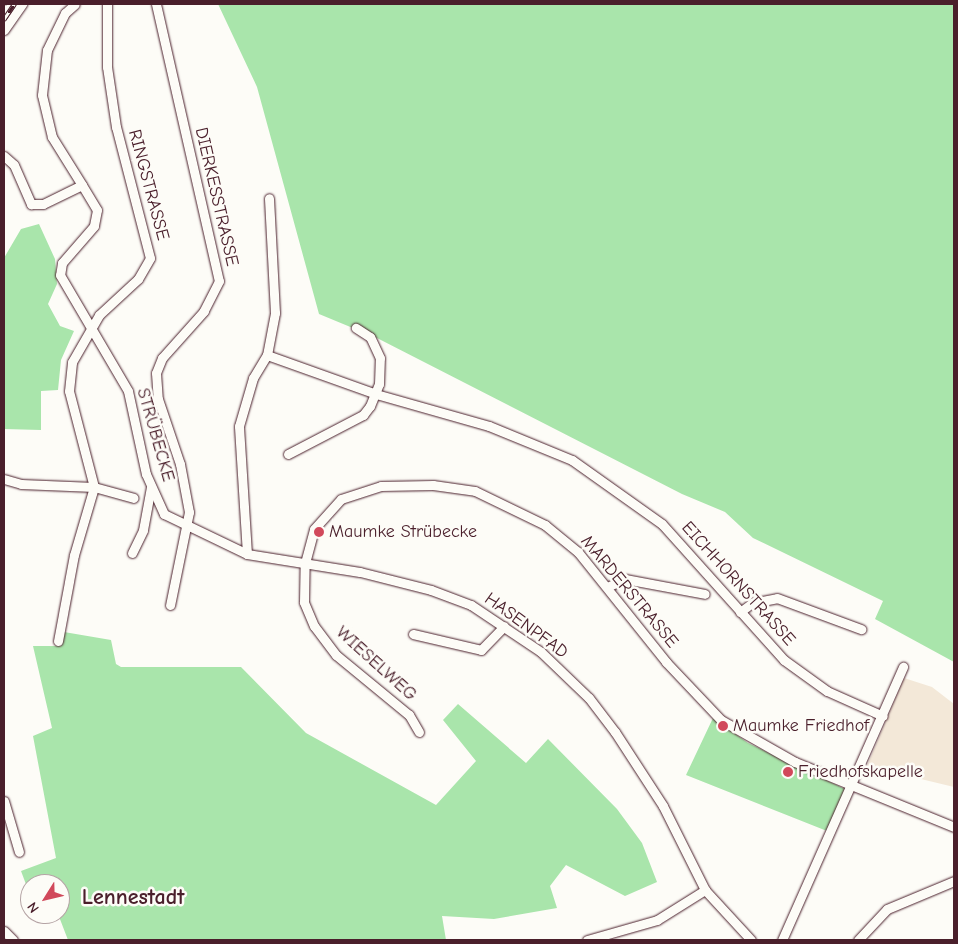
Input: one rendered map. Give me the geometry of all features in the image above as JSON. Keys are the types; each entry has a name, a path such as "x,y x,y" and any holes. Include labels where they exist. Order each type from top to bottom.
{"street":[{"path":"4,30 22,4"},
{"path":"4,156 14,165 31,204 43,204 82,185 52,136 42,95 50,41 65,13 75,4"},
{"name":"RINGSTRASSE","path":"94,487 69,391 72,362 99,315 138,279 150,258 116,127 107,66 106,4"},
{"name":"DIERKESSTRASSE","path":"156,4 219,281 204,311 162,358 156,373 158,398 186,490 186,525 170,605"},
{"name":"STRÜBECKE","path":"82,185 97,210 94,226 60,269 63,285 128,391 152,487 164,514 247,554 305,563"},
{"path":"247,554 249,523 239,426 253,378 267,355 275,312 270,198"},
{"path":"288,454 363,415 376,394 382,370 380,358 370,337 356,328"},
{"name":"EICHHORNSTRASSE","path":"267,355 376,394 513,435 600,476 665,527 767,645 806,679 883,716"},
{"path":"4,479 21,484 94,487 134,498"},
{"name":"MARDERSTRASSE","path":"305,563 314,529 348,495 381,486 433,485 487,495 545,525 578,552 683,682 722,720 760,746 853,788 954,827"},
{"path":"58,641 74,555 94,487"},
{"path":"132,554 143,530 152,487"},
{"name":"HASENPFAD","path":"305,563 431,590 471,605 504,626 558,667 615,732 663,806 705,890 751,940"},
{"name":"WIESELWEG","path":"305,563 304,602 322,639 409,714 419,732"},
{"path":"607,587 625,580 705,594"},
{"path":"740,612 752,603 777,598 861,628"},
{"path":"413,634 481,650 504,626"},
{"path":"782,940 853,788 903,667"},
{"path":"4,801 6,817 19,852"},
{"path":"858,940 887,909 954,881"},
{"path":"587,940 657,920 705,890"},
{"path":"4,931 13,940"}],"shaded area":[{"path":"904,678 932,687 954,704 954,787 867,766"}],"green space":[{"path":"218,4 954,4 954,662 875,619 883,601 753,538 725,512 682,494 377,338 319,314 257,87"},
{"path":"39,224 55,259 57,284 48,304 60,326 74,331 61,360 58,390 41,391 41,430 4,429 4,258 21,229"},
{"path":"64,632 111,640 116,664 121,667 241,667 306,733 436,805 476,761 443,720 458,704 526,763 548,739 617,809 642,843 657,882 625,896 566,865 550,886 557,908 494,919 442,916 446,940 68,940 62,924 70,924 70,874 22,874 21,871 56,858 33,736 52,728 33,646 61,646"},
{"path":"713,718 748,743 845,789 827,831 686,775"}],"railway":[{"path":"4,19 14,4"}],"place":[{"name":"Maumke Strübecke","path":"319,532"},
{"name":"Maumke Friedhof","path":"723,726"},
{"name":"Friedhofskapelle","path":"788,772"}],"district":[{"name":"Lennestadt","path":"133,898"}]}
